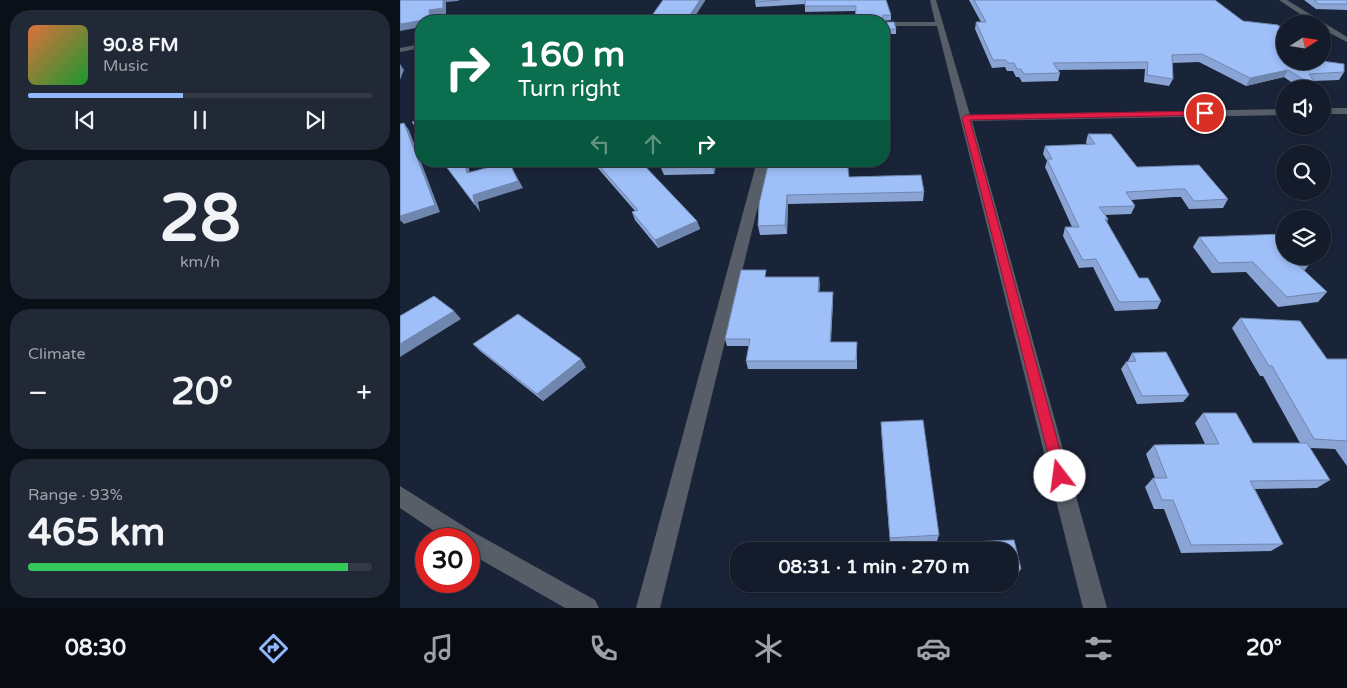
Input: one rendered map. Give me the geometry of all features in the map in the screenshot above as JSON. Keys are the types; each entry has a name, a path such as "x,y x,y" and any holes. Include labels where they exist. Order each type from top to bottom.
{"street":[{"path":"933,0 938,24 966,118 1095,608"},
{"path":"1282,0 1307,15"},
{"path":"890,24 938,24"},
{"path":"1331,30 1347,40"},
{"path":"400,50 415,47"},
{"path":"1331,111 1347,111"},
{"path":"966,118 1276,112"},
{"path":"648,608 761,167"},
{"path":"400,496 448,528"},
{"path":"480,547 587,608"}],"building":[{"path":"400,0 443,0 443,8 429,10 430,15 415,15 415,22 400,24"},
{"path":"663,0 700,0 690,15 652,15"},
{"path":"756,0 781,0 755,2"},
{"path":"805,0 886,0 891,15 855,15 856,6 805,6"},
{"path":"974,0 1215,0 1243,21 1276,25 1276,70 1288,70 1250,78 1202,54 1172,55 1173,79 1147,75 1148,62 1053,63 1060,73 1024,74 1021,69 1017,69 1014,63 1008,63 1006,60 993,60 976,22 986,22"},
{"path":"1314,0 1347,0 1347,4 1319,4"},
{"path":"890,22 894,22 896,29 890,29"},
{"path":"1331,62 1344,64 1344,72 1309,74 1313,80 1305,80 1288,70 1331,70"},
{"path":"404,123 415,152 415,167 421,167 435,205 400,216 400,124"},
{"path":"1088,134 1111,134 1137,167 1199,165 1228,199 1194,201 1185,189 1126,192 1135,206 1099,207 1108,219 1105,219 1139,278 1148,278 1161,301 1119,302 1096,259 1083,260 1065,227 1079,227 1047,159 1052,159 1045,146 1095,144"},
{"path":"446,167 466,167 467,173 490,167 511,167 518,181 473,195 475,205"},
{"path":"600,167 646,167 697,221 655,240 632,212 638,210"},
{"path":"768,167 848,167 849,177 921,175 924,192 787,195 785,225 758,226 759,204"},
{"path":"1276,234 1276,265 1298,265 1327,292 1287,297 1253,262 1219,263 1199,237"},
{"path":"741,270 766,270 765,277 819,277 818,292 833,292 830,342 857,342 856,361 746,361 750,339 725,339"},
{"path":"434,296 454,311 400,344 400,316"},
{"path":"518,314 581,359 537,394 473,344"},
{"path":"1240,318 1300,321 1327,359 1347,359 1347,441 1314,439 1272,366 1269,366"},
{"path":"1166,352 1189,395 1142,396 1126,362 1136,361 1132,353"},
{"path":"1203,413 1236,413 1253,443 1307,443 1330,480 1250,481 1283,544 1191,545 1173,500 1162,500 1153,478 1167,478 1154,445 1219,444"},
{"path":"923,420 939,535 890,538 881,422"},
{"path":"1014,540 1014,542 972,542"},
{"path":"1018,557 1021,569 1018,569"}],"route":[{"path":"1060,476 966,118 1205,113"}]}
